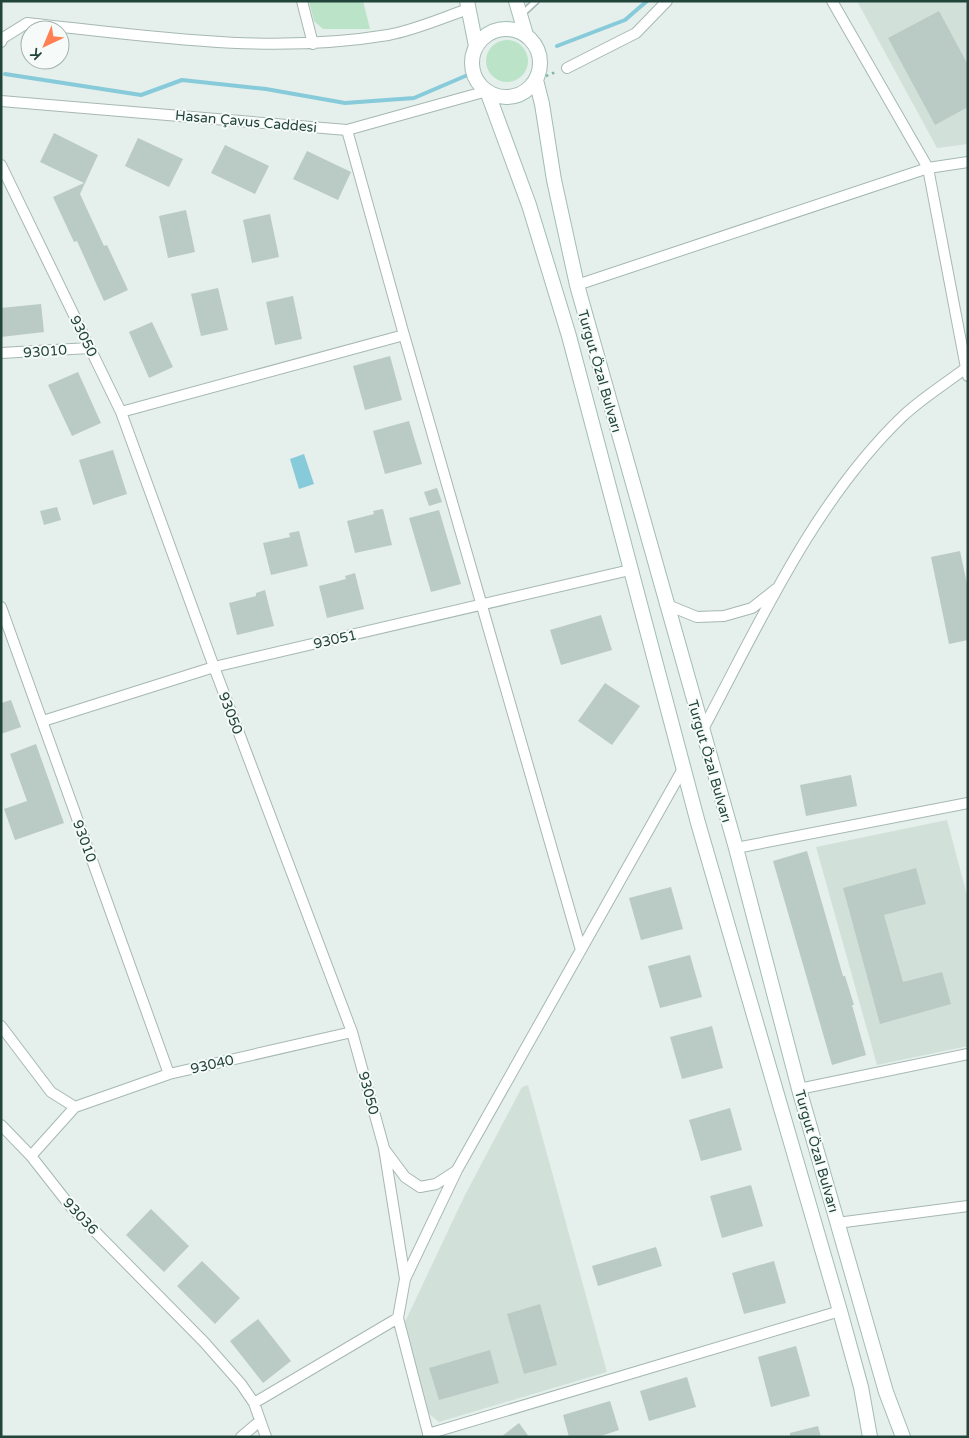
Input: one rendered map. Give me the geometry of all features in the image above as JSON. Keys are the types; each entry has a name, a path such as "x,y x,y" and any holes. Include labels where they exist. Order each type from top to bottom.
{"main road":[{"name":"Turgut Özal Bulvarı","path":"516,1 522,14 526,36 538,51 540,61 536,80 576,285 701,732 736,848 799,1089 837,1223 886,1392 903,1437"},
{"name":"Turgut Özal Bulvarı","path":"467,5 476,46 472,66 476,80 487,91 529,205 563,318 698,824 861,1387 870,1437"},
{"path":"476,46 483,37 499,30 516,30 526,36"},
{"path":"487,91 503,96 519,94 529,89 536,80"}],"street":[{"path":"302,1 313,44"},
{"path":"567,68 636,33 668,1"},
{"path":"701,732 779,586 837,491 903,416 967,370 928,168 832,1"},
{"path":"2,40 28,23 203,42 313,44 390,35 467,5"},
{"name":"Hasan Çavus Caddesi","path":"1,101 348,130 487,91"},
{"path":"348,130 404,335 581,950"},
{"path":"576,285 928,168 968,162"},
{"name":"93050","path":"1,165 121,412 214,667 352,1032 384,1148 405,1279"},
{"path":"121,412 404,335"},
{"name":"93010","path":"1,353 90,348"},
{"name":"93051","path":"43,721 214,667 630,570"},
{"path":"666,604 697,617 724,616 752,608 779,586"},
{"name":"93010","path":"1,607 168,1074"},
{"path":"684,767 457,1170 405,1279 398,1318 429,1436 840,1311"},
{"path":"736,848 968,804"},
{"path":"1,1026 51,1092 75,1107 31,1156"},
{"name":"93040","path":"75,1107 168,1074 352,1032"},
{"path":"799,1089 968,1054"},
{"name":"93036","path":"1,1125 31,1156 71,1207 204,1342 241,1384 254,1403 266,1437"},
{"path":"384,1148 406,1177 420,1188 436,1184 457,1170"},
{"path":"837,1223 968,1206"},
{"path":"254,1403 398,1318"},
{"path":"241,1437 260,1420"}],"lane":[{"path":"522,14 536,1"}],"path":[{"path":"536,80 567,68"}],"shaded area":[{"path":"857,1 968,1 968,144 937,148"},
{"path":"947,820 968,899 968,1046 877,1065 816,847"},
{"path":"528,1085 607,1372 439,1422 428,1413 404,1324 464,1197 522,1087"}],"green space":[{"path":"309,1 363,1 370,29 323,29 314,21"},
{"path":"511,40 519,43 525,49 528,61 525,73 519,79 503,82 495,79 489,73 486,57 489,49 495,43"}],"water":[{"path":"304,454 314,484 299,489 290,459"}],"building":[{"path":"939,11 968,65 968,107 935,125 888,38"},
{"path":"54,133 98,155 80,194 104,246 107,245 128,290 104,301 77,241 74,242 53,197 84,183 40,162"},
{"path":"138,138 183,159 169,187 125,166"},
{"path":"225,145 269,166 255,194 211,173"},
{"path":"307,151 351,172 338,200 293,179"},
{"path":"186,210 195,252 168,258 159,216"},
{"path":"270,214 279,257 252,263 243,220"},
{"path":"218,288 228,330 201,336 191,294"},
{"path":"293,296 302,339 275,345 266,302"},
{"path":"41,304 44,332 1,337 1,308"},
{"path":"152,322 173,367 149,378 129,332"},
{"path":"390,356 402,400 365,410 353,366"},
{"path":"78,372 101,423 72,436 48,385"},
{"path":"409,421 422,464 385,474 373,431"},
{"path":"113,450 127,494 93,505 79,460"},
{"path":"437,488 442,502 429,506 424,492"},
{"path":"57,507 61,520 44,525 40,511"},
{"path":"383,509 392,545 355,553 347,521 374,514 373,511"},
{"path":"439,510 461,584 431,592 409,518"},
{"path":"299,531 308,566 271,575 263,543 290,537 289,533"},
{"path":"960,551 968,589 968,640 949,644 931,557"},
{"path":"355,573 364,609 327,618 319,586 346,579 345,576"},
{"path":"265,590 274,626 237,635 229,603 256,596 256,593"},
{"path":"601,615 612,650 561,665 550,630"},
{"path":"605,683 640,706 612,745 578,721"},
{"path":"11,700 21,727 1,734 1,703"},
{"path":"36,744 64,823 15,840 4,809 27,801 10,754"},
{"path":"851,775 857,806 806,816 800,785"},
{"path":"807,851 843,976 845,976 854,1005 852,1005 866,1055 832,1065 773,861"},
{"path":"916,868 926,904 884,915 903,982 942,972 951,1004 880,1024 843,888"},
{"path":"671,887 683,929 641,940 629,898"},
{"path":"690,955 702,997 660,1008 648,966"},
{"path":"712,1026 723,1068 682,1079 670,1037"},
{"path":"730,1108 742,1150 701,1161 689,1120"},
{"path":"751,1185 763,1226 722,1238 710,1196"},
{"path":"151,1209 189,1246 164,1272 126,1235"},
{"path":"656,1247 662,1266 598,1286 592,1266"},
{"path":"202,1261 240,1298 215,1324 177,1286"},
{"path":"774,1261 786,1303 744,1314 732,1273"},
{"path":"540,1304 557,1365 524,1374 507,1314"},
{"path":"258,1319 291,1361 263,1383 230,1341"},
{"path":"796,1346 810,1396 771,1407 758,1357"},
{"path":"490,1350 499,1383 439,1400 429,1368"},
{"path":"687,1377 696,1407 649,1421 640,1391"},
{"path":"610,1401 619,1430 598,1437 569,1437 563,1415"},
{"path":"519,1423 529,1437 501,1437"},
{"path":"818,1426 821,1437 790,1437 790,1433"}],"waterway":[{"path":"557,46 625,20 647,1"},
{"path":"5,74 141,95 182,80 266,89 345,103 414,98 470,74"}]}
